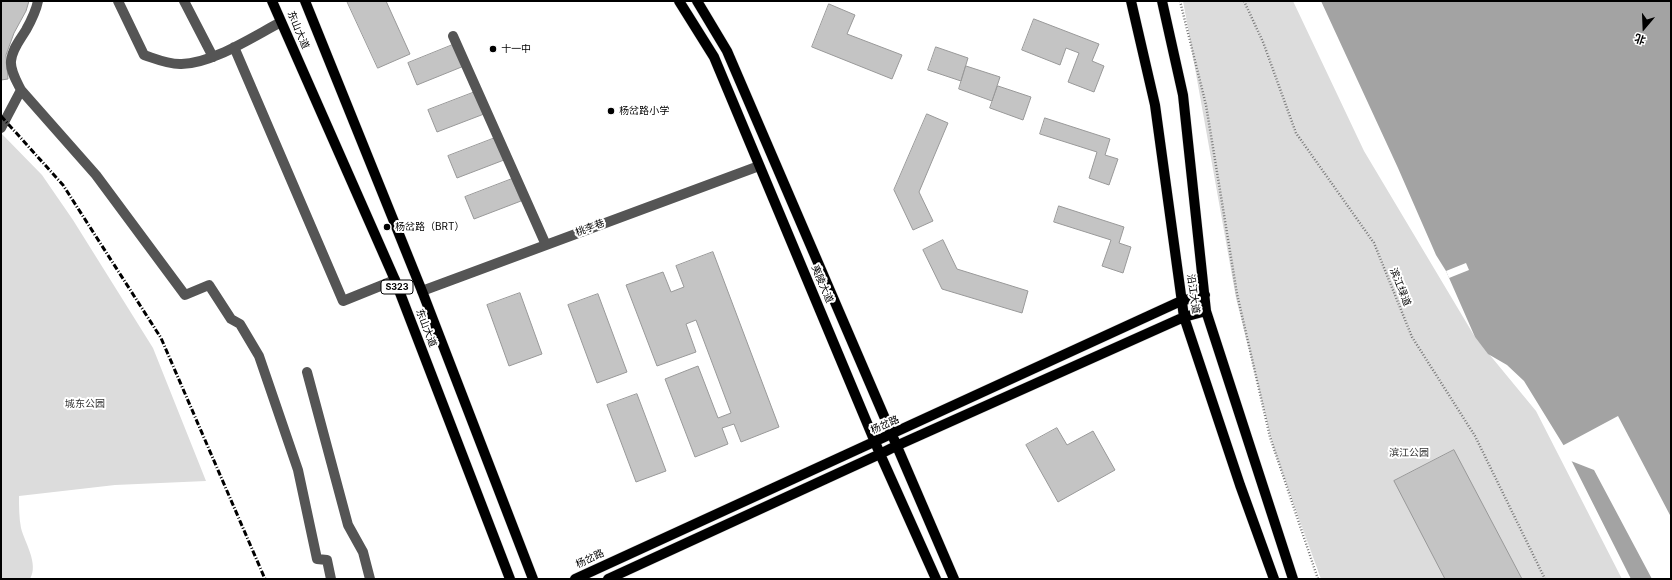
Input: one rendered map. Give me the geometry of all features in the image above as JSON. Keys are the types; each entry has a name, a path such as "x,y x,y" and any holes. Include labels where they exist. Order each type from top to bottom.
{"main road":[{"name":"东山大道","path":"272,1 395,280 510,579"},
{"name":"东山大道","path":"305,1 422,291 534,579"},
{"name":"夷陵大道","path":"679,1 714,57 758,166 880,454 936,579"},
{"name":"夷陵大道","path":"697,1 727,50 954,579"},
{"name":"沿江大道","path":"1131,1 1155,105 1184,317 1240,485 1274,579"},
{"name":"沿江大道","path":"1162,1 1183,95 1206,311 1293,579"},
{"name":"杨岔路","path":"575,579 1181,301 1205,295"},
{"path":"608,579 896,446 1184,317 1206,311"}],"street":[{"path":"38,1 36,10 15,47 11,62 14,74 21,90 96,175 185,295 209,285 231,319 240,324 259,356 298,470 317,559 327,560 331,579"},
{"path":"118,1 144,55 159,61 180,64 201,62 234,47 281,22"},
{"path":"184,1 213,57"},
{"path":"453,36 546,245"},
{"path":"234,47 343,301 395,280"},
{"path":"1,128 21,90"},
{"name":"桃李巷","path":"422,291 758,166"},
{"path":"307,372 348,525 363,552 370,579"}],"path":[{"path":"1180,1 1206,105 1237,294 1268,429 1318,579"},
{"name":"滨江绿道","path":"1244,1 1263,42 1296,133 1374,243 1412,336 1475,436 1545,579"}],"green space":[{"name":"滨江公园","path":"1183,1 1293,1 1364,151 1475,337 1536,411 1622,579 1321,579 1274,450 1236,298"},
{"name":"城东公园","path":"1,133 42,175 73,220 153,348 206,481 115,485 19,496 19,516 21,528 33,567 30,579 1,579"}],"shaded area":[{"path":"1321,1 1671,1 1671,579 1631,579 1564,446 1524,381 1507,365 1488,354 1475,337 1446,271 1436,255 1398,168"}],"pier":[{"path":"1466,263 1469,270 1449,278 1446,271"},
{"path":"1618,416 1671,517 1671,579 1652,579 1594,470 1571,461 1570,462 1562,446"}],"building":[{"path":"1,1 29,1 26,11 14,33 6,55 8,79 1,80"},
{"path":"347,1 386,1 410,54 378,68"},
{"path":"829,4 855,15 847,34 902,55 892,79 812,47"},
{"path":"1034,19 1099,44 1092,61 1104,66 1094,92 1068,82 1079,53 1066,48 1060,65 1022,50"},
{"path":"455,44 464,66 417,85 408,63"},
{"path":"936,47 968,58 961,81 928,70"},
{"path":"966,66 1000,77 992,101 959,89"},
{"path":"998,86 1031,97 1023,120 990,108"},
{"path":"475,92 484,114 437,132 428,110"},
{"path":"927,114 948,123 919,192 933,221 913,230 894,190"},
{"path":"1045,118 1110,139 1105,155 1118,159 1109,185 1089,178 1097,152 1040,134"},
{"path":"495,138 504,160 457,178 448,156"},
{"path":"512,179 521,201 474,219 465,197"},
{"path":"1059,206 1124,227 1119,243 1131,247 1123,273 1102,266 1111,240 1054,222"},
{"path":"943,240 957,269 1028,291 1022,313 942,289 923,250"},
{"path":"713,252 779,427 741,442 734,424 722,428 728,444 695,457 665,379 698,366 718,418 731,413 696,320 686,324 696,352 657,366 626,285 663,272 671,292 684,287 676,266"},
{"path":"520,293 542,354 509,366 487,305"},
{"path":"598,294 627,372 597,383 568,305"},
{"path":"637,394 666,471 636,482 607,405"},
{"path":"1057,428 1067,445 1093,431 1115,470 1058,502 1026,445"},
{"path":"1454,450 1522,579 1445,579 1394,481"}],"railway":[{"path":"1,116 63,185 161,338 265,579"}],"place":[{"name":"十一中","path":"493,49"},
{"name":"杨岔路小学","path":"611,111"},
{"name":"杨岔路（BRT）","path":"387,227"}]}
